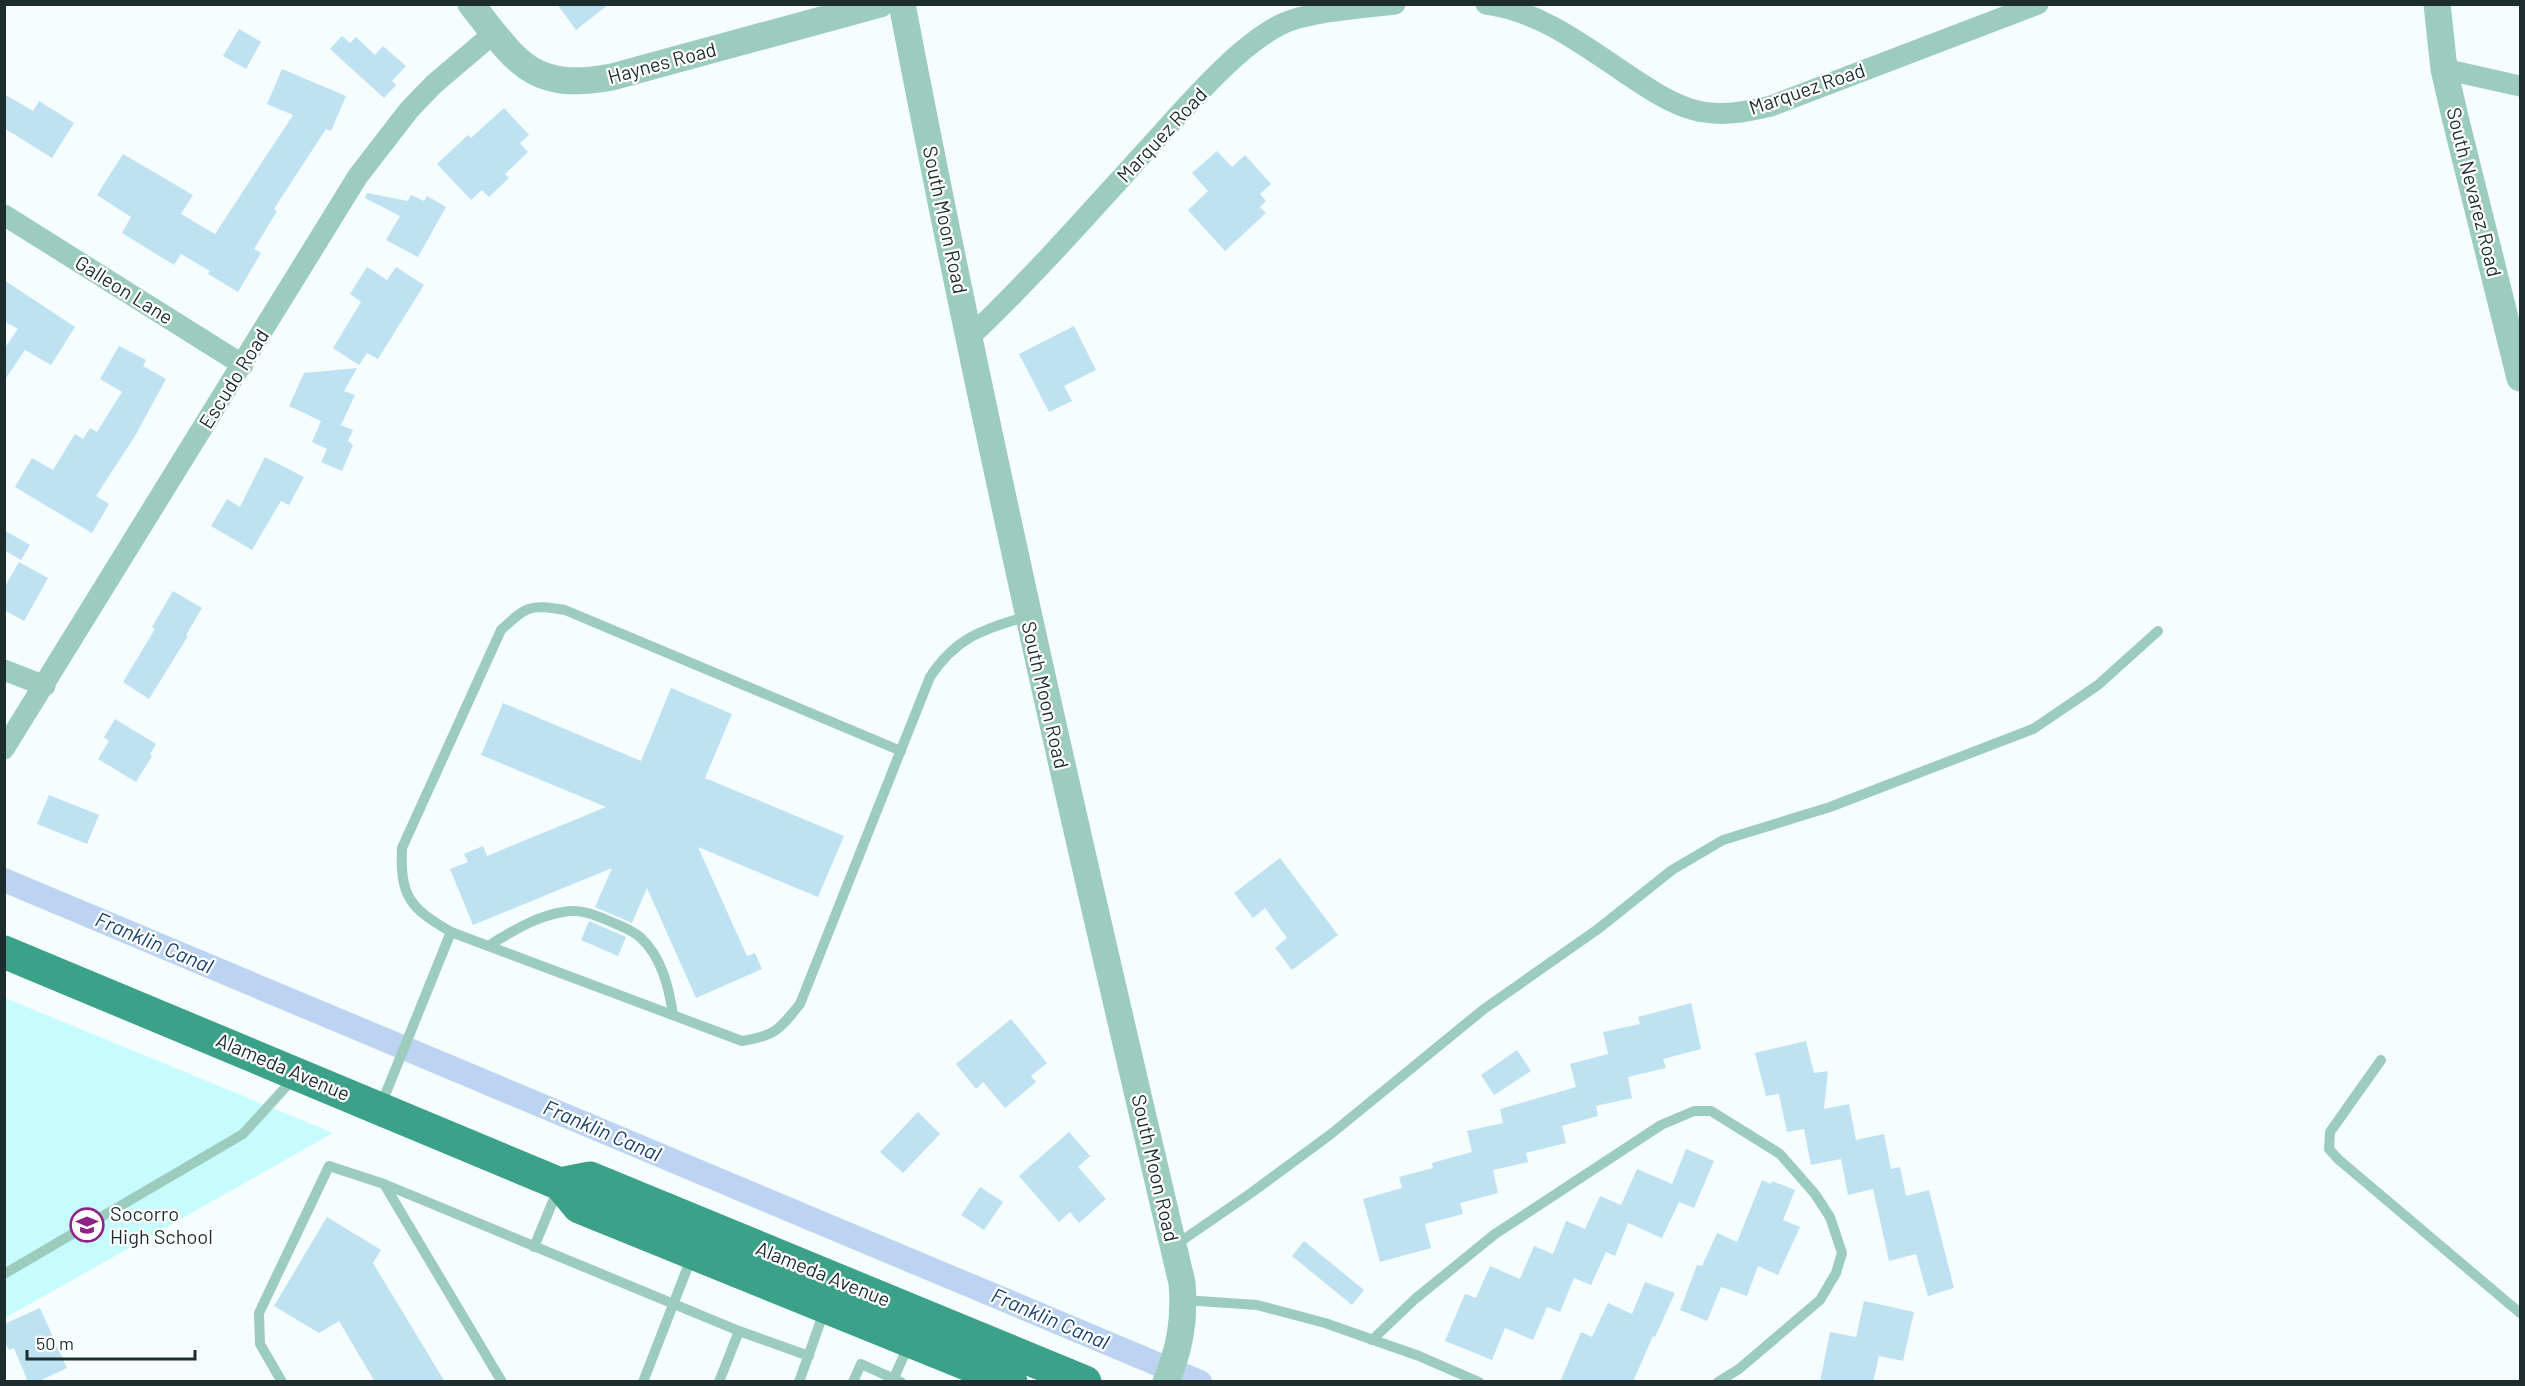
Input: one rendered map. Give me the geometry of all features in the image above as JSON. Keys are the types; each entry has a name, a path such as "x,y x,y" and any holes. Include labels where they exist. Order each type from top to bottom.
{"main road":[{"name":"Alameda Avenue","path":"4,952 560,1184 579,1207 826,1306 995,1378"},
{"name":"Alameda Avenue","path":"560,1184 590,1178 1084,1382"}],"street":[{"name":"Haynes Road","path":"471,4 494,33 528,69 567,82 588,81 879,4"},
{"name":"South Moon Road","path":"902,4 935,179 1028,616 1100,937 1182,1283 1184,1300 1180,1346 1166,1382"},
{"name":"Marquez Road","path":"970,337 1018,291 1181,112 1248,46 1284,23 1306,17 1395,4"},
{"name":"Marquez Road","path":"1485,4 1521,12 1548,24 1578,41 1653,92 1693,110 1718,114 1747,112 1771,106 2038,4"},
{"name":"South Nevarez Road","path":"2437,4 2444,69 2520,378"},
{"name":"Escudo Road","path":"4,749 358,176 409,110 434,84 494,33"},
{"path":"2444,69 2520,86"},
{"name":"Galleon Lane","path":"4,214 243,365"},
{"path":"4,670 45,686"}],"lane":[{"path":"901,751 565,610 543,606 525,608 501,630 402,848 401,876 408,896 423,916 451,932 742,1041 766,1038 783,1026 800,1004 901,751 930,677 944,656 964,641 987,629 1028,616"},
{"path":"1174,1246 1331,1134 1484,1009 1598,928 1672,870 1723,840 1830,807 2032,729 2098,685 2158,631"},
{"path":"488,946 514,930 546,916 564,911 588,912 627,929 639,936 646,944 669,986 674,1015"},
{"path":"380,1108 451,932"},
{"path":"2381,1060 2330,1132 2330,1149 2338,1159 2520,1314"},
{"path":"4,1274 243,1134 298,1073"},
{"path":"1372,1340 1414,1299 1495,1234 1661,1125 1694,1111 1711,1111 1780,1154 1815,1194 1830,1217 1842,1253 1836,1273 1820,1300 1739,1369 1718,1382"},
{"path":"282,1382 260,1344 259,1312 328,1166 384,1184 674,1305 809,1356"},
{"path":"384,1184 501,1382"},
{"path":"534,1247 560,1184"},
{"path":"643,1382 693,1253"},
{"path":"1184,1300 1257,1305 1325,1323 1419,1356 1479,1382"},
{"path":"799,1382 826,1306"},
{"path":"719,1382 739,1331"},
{"path":"853,1382 861,1364 898,1380 911,1341"}],"shaded area":[{"name":"Socorro High School","path":"5,998 333,1133 5,1318"}],"building":[{"path":"557,4 609,4 576,30"},
{"path":"239,29 261,42 246,69 223,56"},
{"path":"342,36 350,43 356,37 375,55 383,46 406,66 392,81 396,85 384,98 330,49"},
{"path":"282,69 346,96 331,131 326,129 274,209 277,211 254,249 261,253 238,292 208,274 210,271 181,254 174,265 122,233 131,217 97,195 123,154 193,195 181,214 215,234 293,115 267,104"},
{"path":"4,94 33,111 39,101 74,123 52,158 4,128"},
{"path":"504,108 529,135 520,143 528,152 505,174 509,178 489,197 482,190 471,200 437,164 468,135 471,138"},
{"path":"1217,151 1232,167 1245,155 1271,184 1260,194 1266,201 1260,207 1266,213 1225,251 1188,210 1208,191 1192,173"},
{"path":"367,193 408,201 411,195 424,201 427,196 446,207 418,257 386,240 400,216 365,198"},
{"path":"367,267 387,280 396,267 424,285 378,359 367,353 359,365 333,348 361,302 350,294"},
{"path":"4,280 75,327 51,365 25,350 4,381 4,349 18,329 4,321"},
{"path":"1074,326 1096,370 1064,386 1072,401 1049,412 1019,354"},
{"path":"119,346 146,360 143,366 166,379 135,436 96,496 109,504 92,533 15,487 32,458 53,470 75,434 83,439 90,428 97,432 122,392 100,379"},
{"path":"357,368 344,391 355,395 341,425 353,430 348,441 353,445 342,471 321,462 327,449 312,442 321,421 289,406 304,373"},
{"path":"265,457 304,477 289,505 281,501 252,550 211,526 227,499 240,507"},
{"path":"4,530 30,545 21,560 4,550"},
{"path":"19,562 48,578 24,621 4,610 4,588"},
{"path":"173,591 202,608 186,635 188,636 149,699 123,682 155,629 152,627"},
{"path":"671,688 732,714 705,778 844,836 818,897 698,847 747,956 755,953 762,969 696,998 647,888 632,923 595,907 612,868 473,925 450,869 468,862 464,854 483,846 487,856 606,807 481,755 503,703 641,761"},
{"path":"115,719 156,744 150,754 152,756 136,782 98,759 109,741 104,737"},
{"path":"49,795 99,815 87,844 37,824"},
{"path":"1280,858 1338,935 1292,970 1275,948 1287,938 1265,908 1253,918 1234,893"},
{"path":"589,921 626,937 618,956 581,940"},
{"path":"1691,1003 1701,1049 1663,1059 1666,1068 1628,1077 1632,1098 1596,1106 1598,1116 1562,1126 1566,1143 1526,1153 1528,1162 1493,1170 1498,1193 1460,1203 1463,1214 1425,1224 1431,1248 1380,1262 1363,1199 1402,1188 1399,1177 1433,1168 1432,1163 1472,1152 1467,1131 1503,1123 1500,1109 1576,1087 1570,1064 1608,1054 1603,1032 1640,1024 1638,1017"},
{"path":"1011,1019 1047,1063 1031,1076 1036,1082 1005,1108 983,1082 976,1089 956,1064"},
{"path":"1806,1041 1814,1073 1828,1071 1824,1109 1849,1104 1856,1140 1884,1134 1891,1169 1900,1167 1906,1196 1929,1190 1954,1288 1928,1296 1916,1254 1889,1261 1873,1189 1848,1195 1841,1159 1811,1165 1804,1129 1787,1132 1779,1094 1766,1096 1755,1053"},
{"path":"1517,1050 1531,1071 1494,1095 1481,1075"},
{"path":"918,1112 940,1134 903,1173 880,1152"},
{"path":"1069,1132 1090,1156 1078,1167 1106,1199 1079,1223 1070,1212 1059,1222 1019,1176"},
{"path":"1686,1149 1714,1161 1694,1208 1679,1202 1662,1238 1628,1223 1615,1256 1606,1252 1591,1285 1574,1278 1560,1312 1547,1307 1533,1340 1505,1328 1492,1360 1445,1341 1465,1294 1476,1298 1490,1266 1520,1279 1534,1246 1553,1254 1566,1221 1585,1229 1600,1196 1621,1205 1637,1169 1672,1184"},
{"path":"1762,1180 1771,1184 1772,1181 1795,1190 1783,1220 1800,1227 1778,1275 1758,1266 1747,1296 1721,1287 1707,1321 1680,1310 1697,1265 1702,1266 1717,1233 1737,1242"},
{"path":"980,1187 1003,1202 984,1230 961,1215"},
{"path":"327,1217 381,1250 373,1263 445,1382 375,1382 339,1321 319,1333 274,1306"},
{"path":"1304,1241 1364,1290 1352,1305 1292,1256"},
{"path":"1645,1282 1675,1293 1633,1382 1560,1382 1581,1332 1592,1337 1608,1303 1632,1314"},
{"path":"1864,1301 1914,1312 1903,1361 1879,1356 1873,1382 1820,1382 1830,1332 1856,1337"},
{"path":"40,1308 67,1368 37,1382 28,1382 14,1348 9,1350 4,1341 4,1324"}],"waterway":[{"name":"Franklin Canal","path":"4,880 1200,1382"}],"place":[{"name":"Socorro High School","path":"87,1225"}]}
